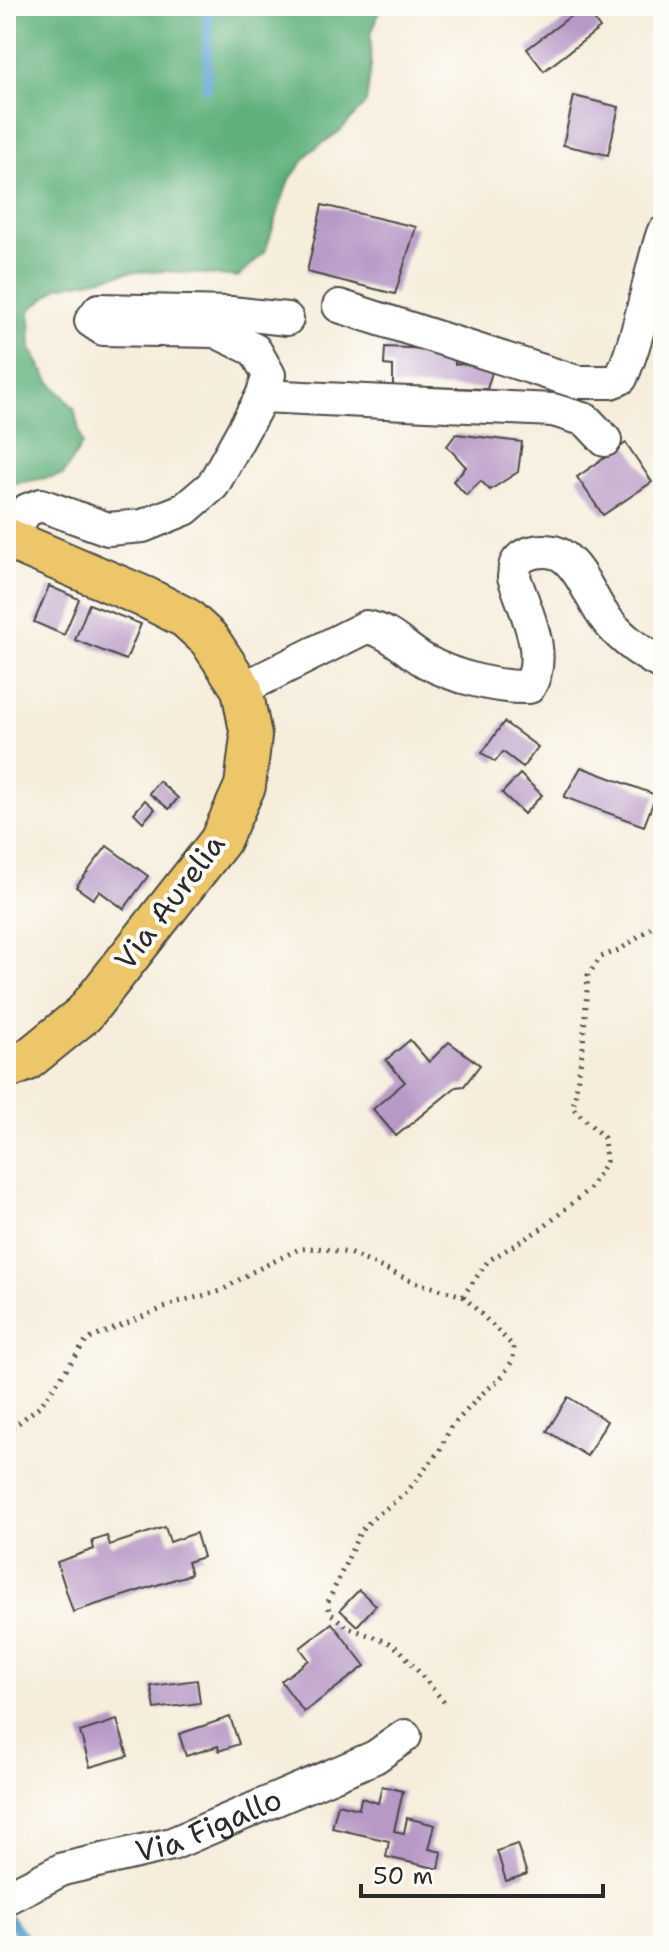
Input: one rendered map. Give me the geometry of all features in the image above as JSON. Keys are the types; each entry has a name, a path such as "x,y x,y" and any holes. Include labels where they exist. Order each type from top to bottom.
{"main road":[{"name":"Via Aurelia","path":"6,538 147,598 186,618 209,639 242,689 251,736 245,786 220,841 84,1014 26,1061 6,1069"}],"street":[{"path":"339,306 577,382 611,382 621,378 627,365 663,233"},
{"path":"6,538 27,510 41,505 108,529 143,526 185,509 213,485 262,396 269,375 255,350 215,331 103,329 91,321 99,310 231,313 287,319"},
{"path":"262,396 553,410 586,420 605,440"},
{"path":"242,689 366,627 381,629 426,661 455,672 509,688 529,687 536,675 538,654 514,577 516,564 526,555 551,550 564,557 603,615 623,637 648,657 663,664"},
{"name":"Via Figallo","path":"6,1898 63,1869 172,1844 375,1757 405,1736"}],"path":[{"path":"463,1296 488,1261 567,1209 590,1188 606,1162 604,1138 573,1108 583,1047 588,975 601,957 621,949 663,919"},
{"path":"6,1433 41,1405 87,1340 178,1302 221,1291 299,1249 317,1248 349,1253 414,1282 463,1296 514,1347 513,1360 501,1378 450,1428 440,1450 406,1493 360,1532 328,1602 329,1612 347,1627 390,1643 401,1651 444,1702"}],"green space":[{"path":"6,6 382,6 371,34 366,103 340,131 310,152 288,182 265,252 238,277 167,271 131,272 59,287 30,310 31,349 49,381 74,408 82,444 63,475 6,485"}],"building":[{"path":"584,6 600,28 544,71 527,49"},
{"path":"574,96 619,107 608,155 563,145"},
{"path":"322,205 416,227 395,294 307,272"},
{"path":"385,347 455,350 455,364 494,365 487,389 393,386 393,366 384,365"},
{"path":"456,434 522,442 518,472 490,490 481,481 466,495 453,481 466,467 447,446"},
{"path":"626,443 652,482 603,515 577,477"},
{"path":"49,586 79,599 64,635 34,622"},
{"path":"89,604 141,624 126,660 75,640"},
{"path":"504,722 538,747 523,767 503,752 495,762 482,753"},
{"path":"581,767 656,795 644,826 564,797"},
{"path":"520,774 542,795 524,814 502,793"},
{"path":"159,781 178,798 169,809 149,793"},
{"path":"145,800 155,809 143,822 134,813"},
{"path":"107,846 148,876 124,909 99,891 93,899 76,887"},
{"path":"410,1040 429,1062 449,1042 480,1065 464,1086 456,1087 396,1136 373,1109 405,1082 386,1060"},
{"path":"568,1397 607,1421 587,1456 547,1431"},
{"path":"165,1527 170,1542 196,1533 203,1557 187,1562 191,1574 73,1612 57,1562 94,1549 92,1541 107,1536 110,1545"},
{"path":"359,1590 376,1605 357,1626 340,1610"},
{"path":"332,1623 365,1666 304,1712 281,1681 309,1660 300,1648"},
{"path":"197,1680 200,1703 155,1709 151,1686"},
{"path":"230,1717 239,1744 219,1751 218,1746 186,1756 179,1734"},
{"path":"117,1720 128,1756 90,1767 80,1732"},
{"path":"382,1786 403,1791 394,1831 404,1833 407,1818 435,1825 429,1849 442,1852 439,1869 386,1857 389,1841 332,1828 338,1804 359,1809 361,1798 378,1803"},
{"path":"517,1844 527,1874 506,1881 497,1851"}],"waterway":[{"path":"207,88 208,6"},
{"path":"6,1915 29,1946"}]}
